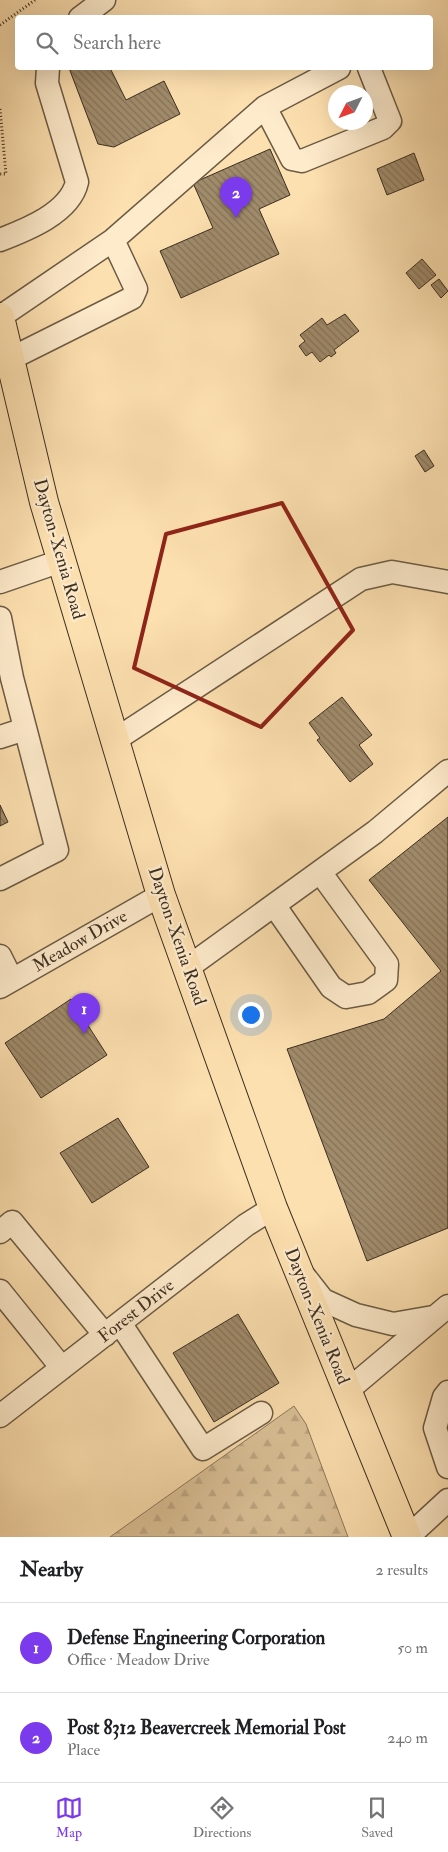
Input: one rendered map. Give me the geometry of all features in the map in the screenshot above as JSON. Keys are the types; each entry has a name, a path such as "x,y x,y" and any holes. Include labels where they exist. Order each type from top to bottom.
{"main road":[{"name":"Dayton-Xenia Road","path":"0,317 44,502 161,895 273,1208 407,1537"}],"street":[{"path":"84,15 104,0"},
{"path":"0,240 37,225 63,204 75,191 77,182 47,83 48,70"},
{"path":"0,317 114,240 265,107 335,70"},
{"path":"265,107 292,159 302,161 383,128 390,121 370,70"},
{"path":"10,359 132,298 136,289 114,240"},
{"path":"0,582 61,562"},
{"path":"115,740 361,579 392,572 448,582"},
{"path":"0,618 12,678 57,850 0,879"},
{"path":"0,737 26,729"},
{"path":"187,968 375,832 448,771"},
{"path":"274,905 331,987 346,997 368,993 386,980 386,964 320,872"},
{"name":"Meadow Drive","path":"6,983 161,895"},
{"path":"0,956 6,983"},
{"name":"Forest Drive","path":"0,1416 246,1224 273,1208"},
{"path":"6,1227 112,1329 203,1449 261,1413"},
{"path":"296,1266 323,1300 356,1316 393,1324 441,1311"},
{"path":"0,1291 62,1368"},
{"path":"348,1392 441,1311"},
{"path":"448,1392 444,1397 435,1428 448,1467"},
{"path":"407,1537 448,1500"}],"path":[{"path":"0,25 35,0"},
{"path":"0,109 6,174 0,174"}],"highlighted area":[{"path":"282,503 353,630 261,727 134,668 166,534"}],"green space":[{"path":"294,1406 306,1424 348,1537 110,1537"}],"building":[{"path":"70,70 111,70 126,100 164,81 180,114 114,147 98,144"},
{"path":"270,149 290,195 259,209 279,254 181,298 160,251 213,228 193,183"},
{"path":"414,153 424,180 387,195 377,169"},
{"path":"422,259 436,275 419,289 406,273"},
{"path":"439,279 448,291 441,298 431,285"},
{"path":"345,314 359,331 334,350 336,353 331,357 329,355 320,362 312,352 306,356 299,346 305,341 300,335 322,318 327,325"},
{"path":"424,450 434,466 425,472 415,456"},
{"path":"342,697 372,735 359,745 373,764 350,782 317,740 320,738 309,723"},
{"path":"0,805 8,822 0,826"},
{"path":"448,817 448,1228 367,1261 287,1049 384,1019 441,971 369,880"},
{"path":"71,999 107,1055 41,1098 5,1043"},
{"path":"118,1118 149,1167 92,1203 60,1153"},
{"path":"238,1314 279,1383 214,1422 173,1353"}],"place":[{"name":"Post 8312 Beavercreek Memorial Post","path":"236,218"},
{"name":"Defense Engineering Corporation","path":"84,1034"}]}
